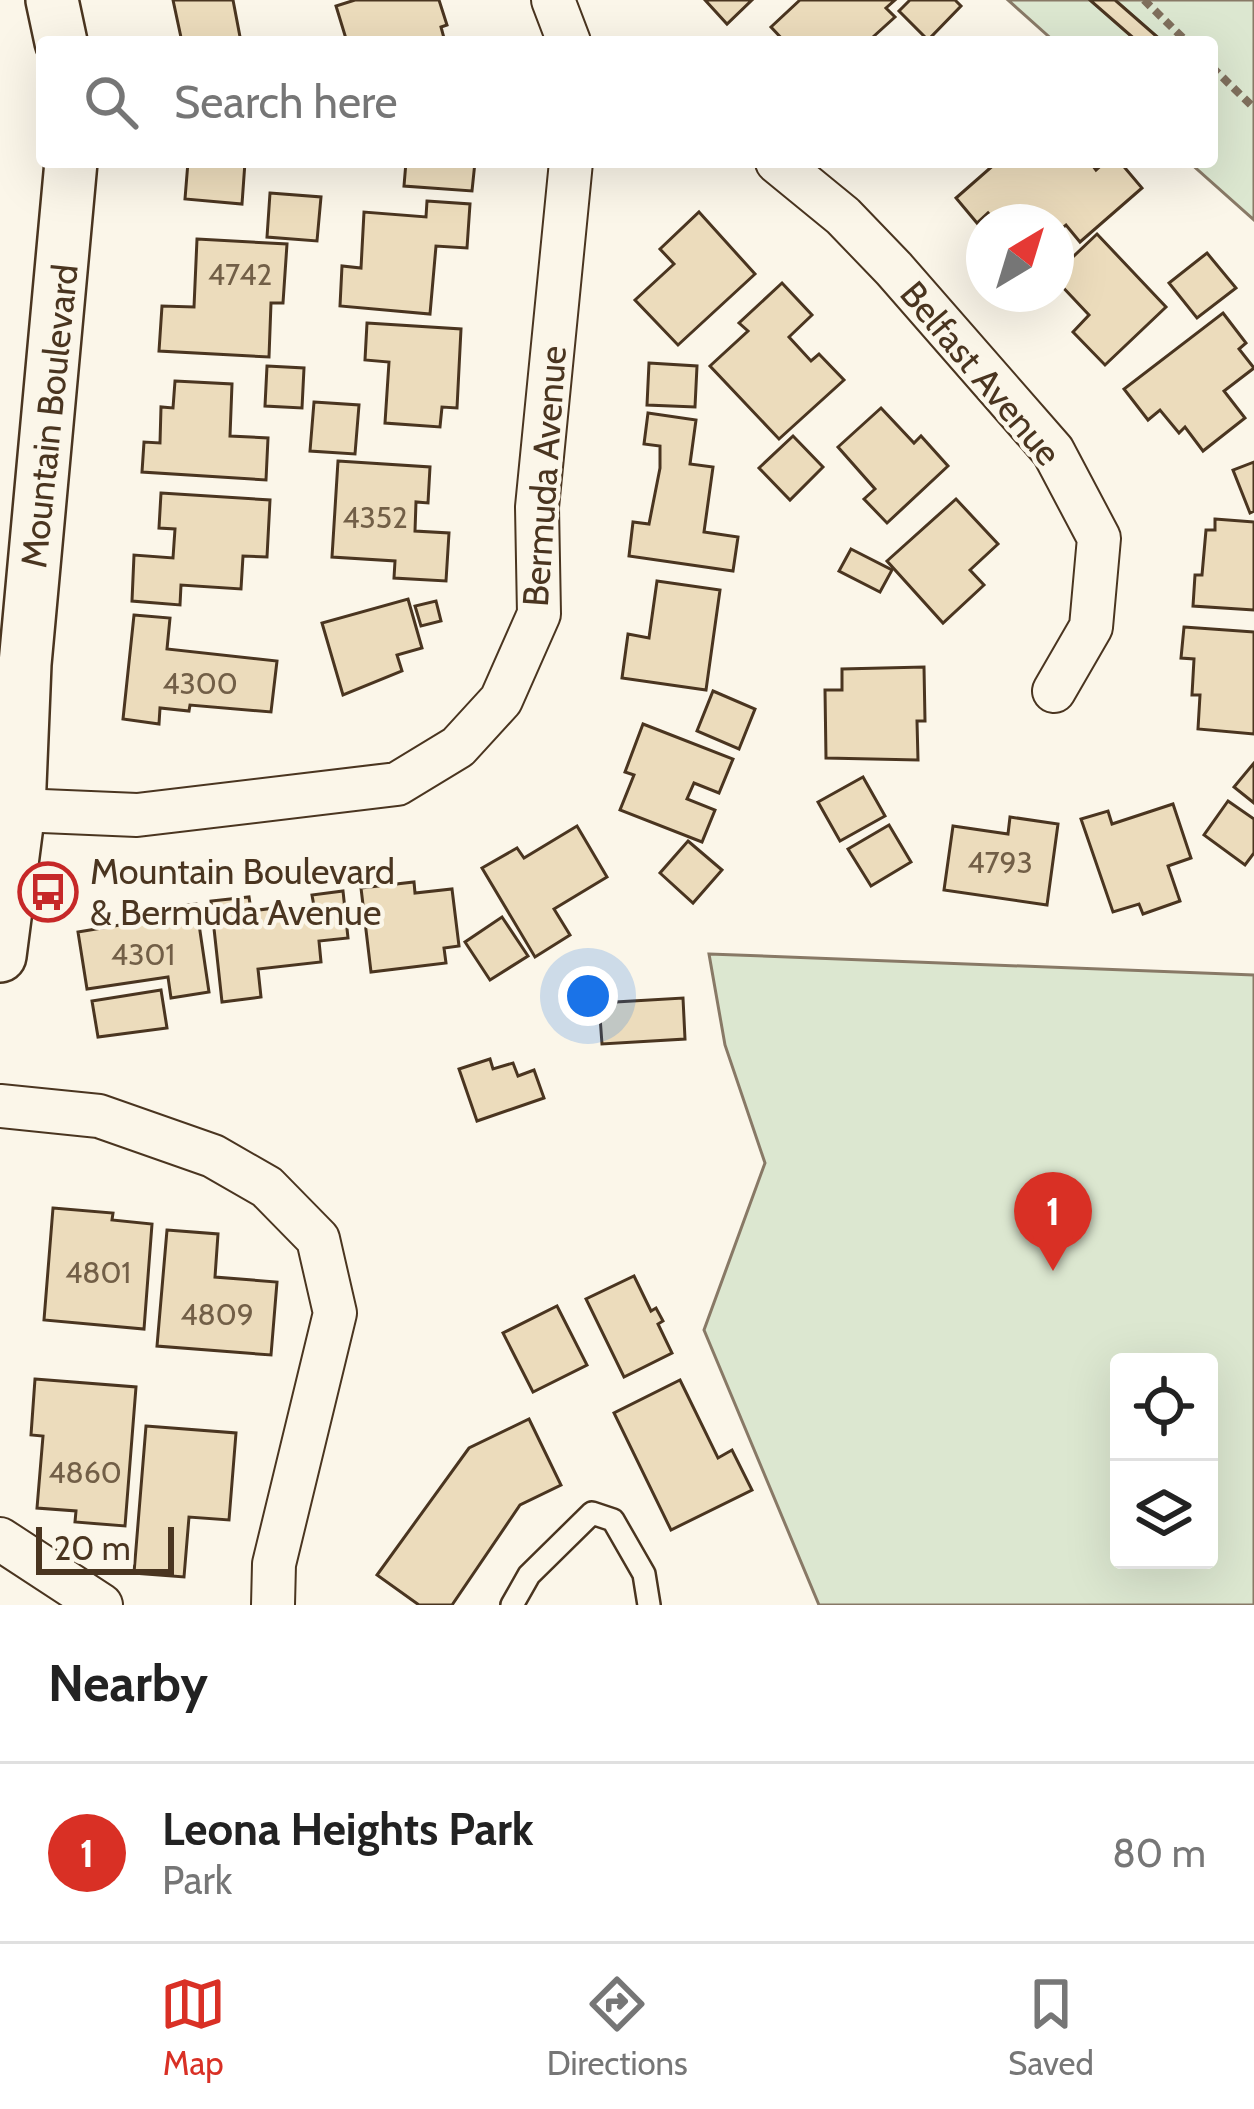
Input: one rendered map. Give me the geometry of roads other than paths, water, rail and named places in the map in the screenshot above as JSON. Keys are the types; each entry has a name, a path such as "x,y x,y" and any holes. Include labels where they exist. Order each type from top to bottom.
{"street":[{"path":"52,0 60,36"},
{"path":"554,0 567,36"},
{"name":"Mountain Boulevard","path":"0,956 70,168"},
{"name":"Bermuda Avenue","path":"10,816 137,814 397,784 458,747 501,700 539,614 537,507 570,168"},
{"name":"Belfast Avenue","path":"784,168 842,216 894,269 1053,451 1099,538 1091,627 1054,691"},
{"path":"0,1106 99,1116 213,1156 267,1187 318,1239 334,1313 274,1564 273,1605"},
{"path":"0,1539 94,1595 101,1605"}],"lane":[{"path":"512,1605 529,1575 592,1513 613,1520 644,1574 649,1605"}],"place":[{"name":"Mountain Boulevard & Bermuda Avenue","path":"48,892"},
{"name":"Leona Heights Park","path":"1053,1271"}]}
